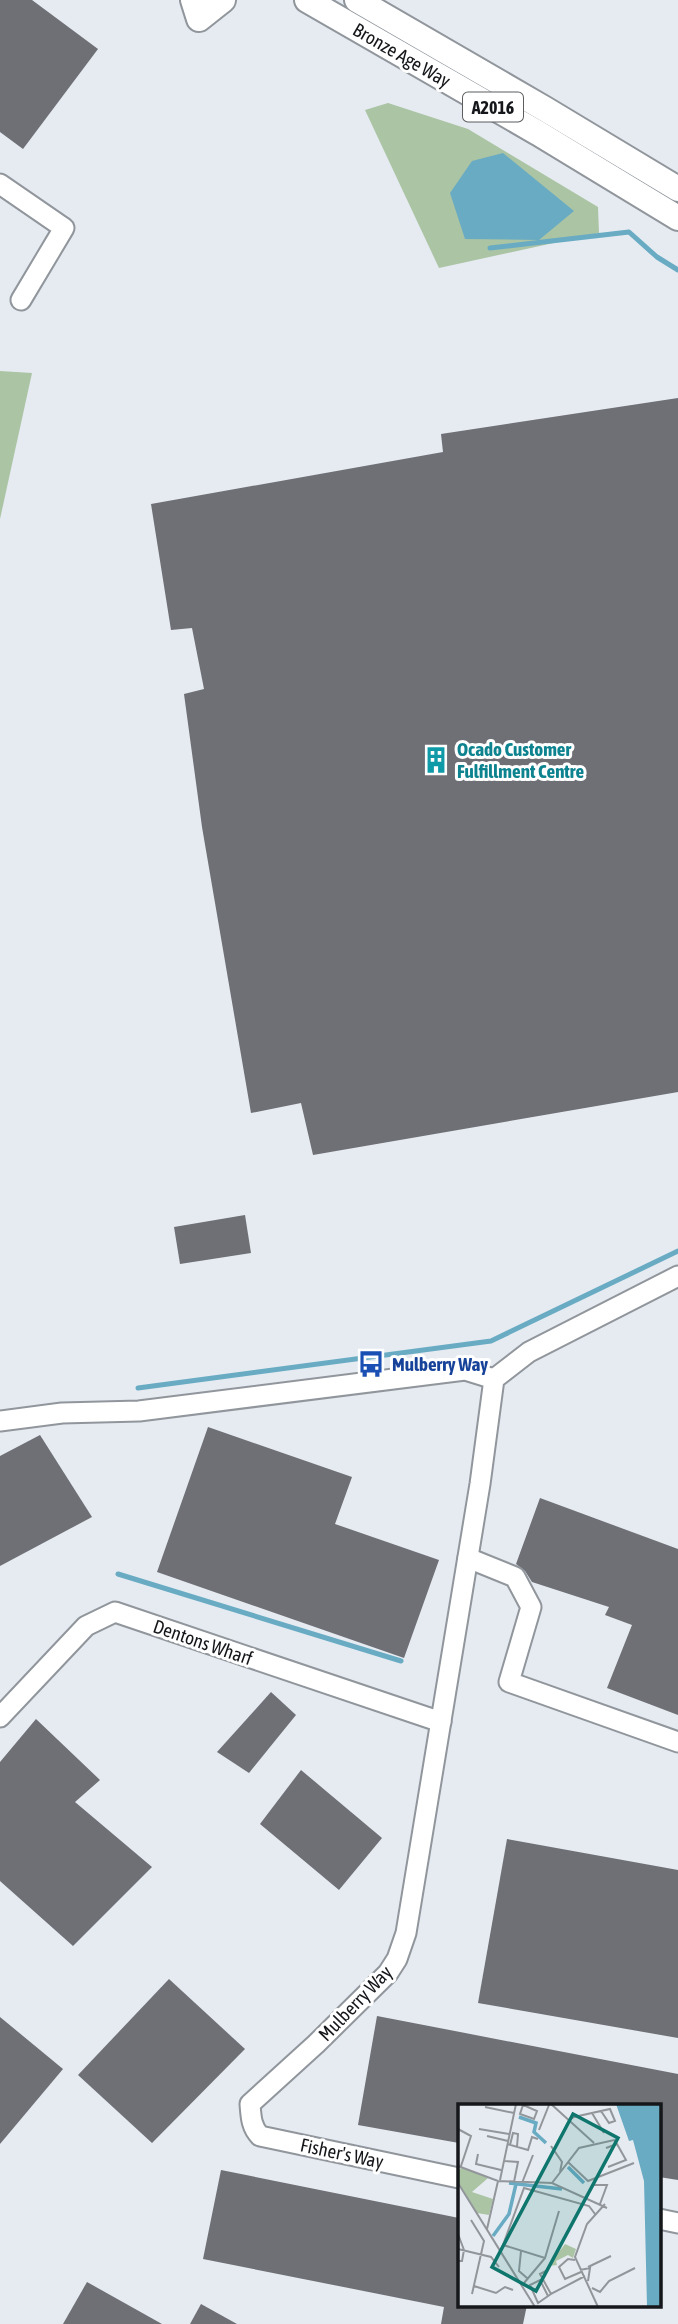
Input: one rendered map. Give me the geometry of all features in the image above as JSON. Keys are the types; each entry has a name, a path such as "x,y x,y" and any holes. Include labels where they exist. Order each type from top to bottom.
{"main road":[{"path":"192,0 200,19 223,0"},
{"name":"Bronze Age Way","path":"306,0 538,133 678,218"},
{"name":"Bronze Age Way","path":"357,0 678,189"}],"street":[{"path":"0,184 64,228 21,300"},
{"path":"0,1421 67,1413 139,1411 465,1370 494,1379 528,1352 678,1276"},
{"name":"Mulberry Way","path":"250,2104 377,1985 397,1959 406,1933 468,1558 494,1379"},
{"path":"468,1558 515,1577 531,1607 509,1682 678,1742"},
{"name":"Dentons Wharf","path":"0,1717 86,1626 115,1612 441,1723"},
{"name":"Fisher's Way","path":"250,2104 252,2124 260,2136 458,2178"},
{"path":"660,2219 678,2223"}],"green space":[{"path":"388,103 468,129 598,207 599,233 439,268 365,110"},
{"path":"0,371 32,373 0,519"}],"water":[{"path":"503,153 574,211 539,240 465,239 450,193 472,161"}],"building":[{"path":"0,0 32,0 98,49 23,149 0,132"},
{"name":"Ocado Customer Fulfillment Centre","path":"678,398 678,1092 313,1155 301,1103 251,1113 202,827 184,694 204,689 192,628 171,630 151,504 443,452 441,434"},
{"path":"245,1215 251,1253 180,1264 174,1227"},
{"path":"208,1427 352,1477 335,1524 439,1560 404,1658 157,1572"},
{"path":"40,1435 92,1517 0,1566 0,1456"},
{"path":"540,1498 678,1549 678,1715 607,1688 632,1625 605,1615 609,1607 532,1582 516,1564"},
{"path":"271,1692 296,1715 249,1773 217,1752"},
{"path":"36,1719 100,1780 75,1802 152,1867 73,1946 0,1881 0,1762"},
{"path":"301,1770 382,1838 339,1890 260,1824"},
{"path":"507,1839 678,1870 678,2038 478,2003"},
{"path":"169,1979 245,2049 152,2143 78,2075"},
{"path":"377,2016 678,2074 678,2180 660,2177 660,2104 458,2104 458,2143 358,2125"},
{"path":"0,2017 63,2069 0,2144"},
{"path":"221,2170 458,2218 458,2306 527,2306 523,2324 441,2324 444,2307 203,2259"},
{"path":"87,2282 162,2324 63,2324"},
{"path":"201,2304 237,2324 190,2324"}],"waterway":[{"path":"490,248 629,232 657,257 678,270"},
{"path":"138,1388 491,1341 678,1251"},
{"path":"118,1574 401,1661"}],"place":[{"name":"Ocado Customer Fulfillment Centre","path":"436,760"},
{"name":"Mulberry Way","path":"371,1364"}]}
